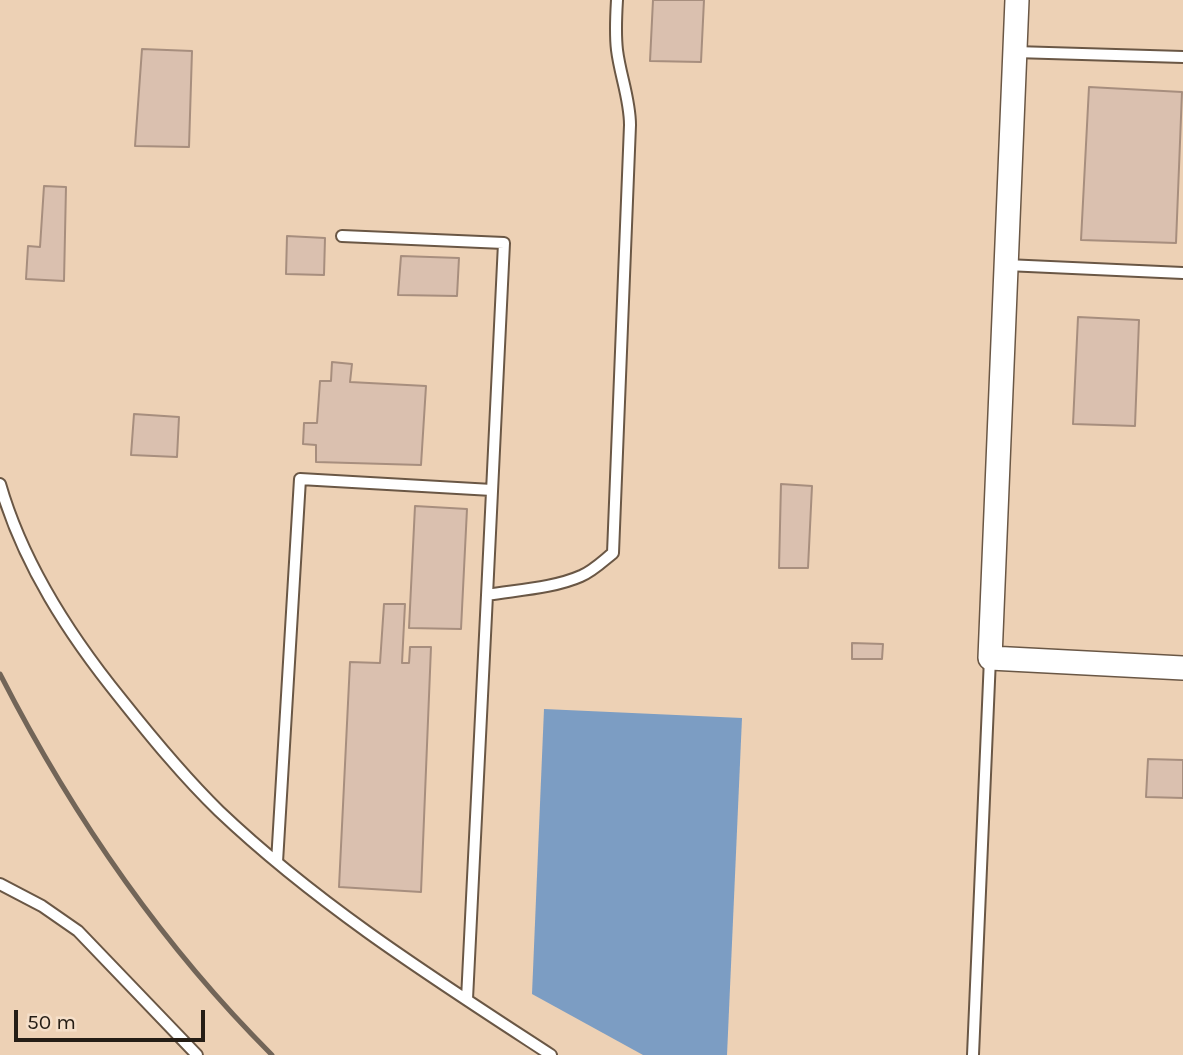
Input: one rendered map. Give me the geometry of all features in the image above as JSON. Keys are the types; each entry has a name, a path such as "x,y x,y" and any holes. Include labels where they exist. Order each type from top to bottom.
{"street":[{"path":"1017,0 990,658 1183,668"}],"lane":[{"path":"487,595 555,584 579,577 613,553 630,125 630,109 615,32 617,0"},
{"path":"1015,52 1183,57"},
{"path":"342,236 504,243 467,999"},
{"path":"1006,265 1183,273"},
{"path":"277,862 300,479 492,490"},
{"path":"0,484 9,514 43,587 67,626 93,665 180,770 226,817 302,883 360,927 551,1055"},
{"path":"972,1055 990,658"},
{"path":"0,884 42,906 78,931 197,1055"}],"shaded area":[{"path":"0,0 1183,0 1183,1055 0,1055"}],"water":[{"path":"544,709 742,718 727,1055 643,1055 532,994"}],"building":[{"path":"653,0 704,0 701,62 650,61"},
{"path":"142,49 192,51 189,147 135,146"},
{"path":"1089,87 1182,92 1176,243 1081,240"},
{"path":"44,186 66,187 64,281 26,279 28,246 40,247"},
{"path":"287,236 325,238 324,275 286,274"},
{"path":"401,256 459,258 457,296 398,295"},
{"path":"1078,317 1139,320 1135,426 1073,424"},
{"path":"332,362 352,364 350,382 426,386 421,465 316,462 316,445 303,444 304,423 317,423 320,381 331,381"},
{"path":"134,414 179,417 177,457 131,455"},
{"path":"781,484 812,486 808,568 779,568"},
{"path":"415,506 467,509 461,629 409,628"},
{"path":"384,604 405,604 402,663 409,663 410,647 431,647 421,892 339,887 350,662 380,663"},
{"path":"852,643 883,644 882,659 852,659"},
{"path":"1148,759 1183,760 1183,798 1146,797"}],"railway":[{"path":"0,674 57,777 121,875 193,968 272,1055"}]}
